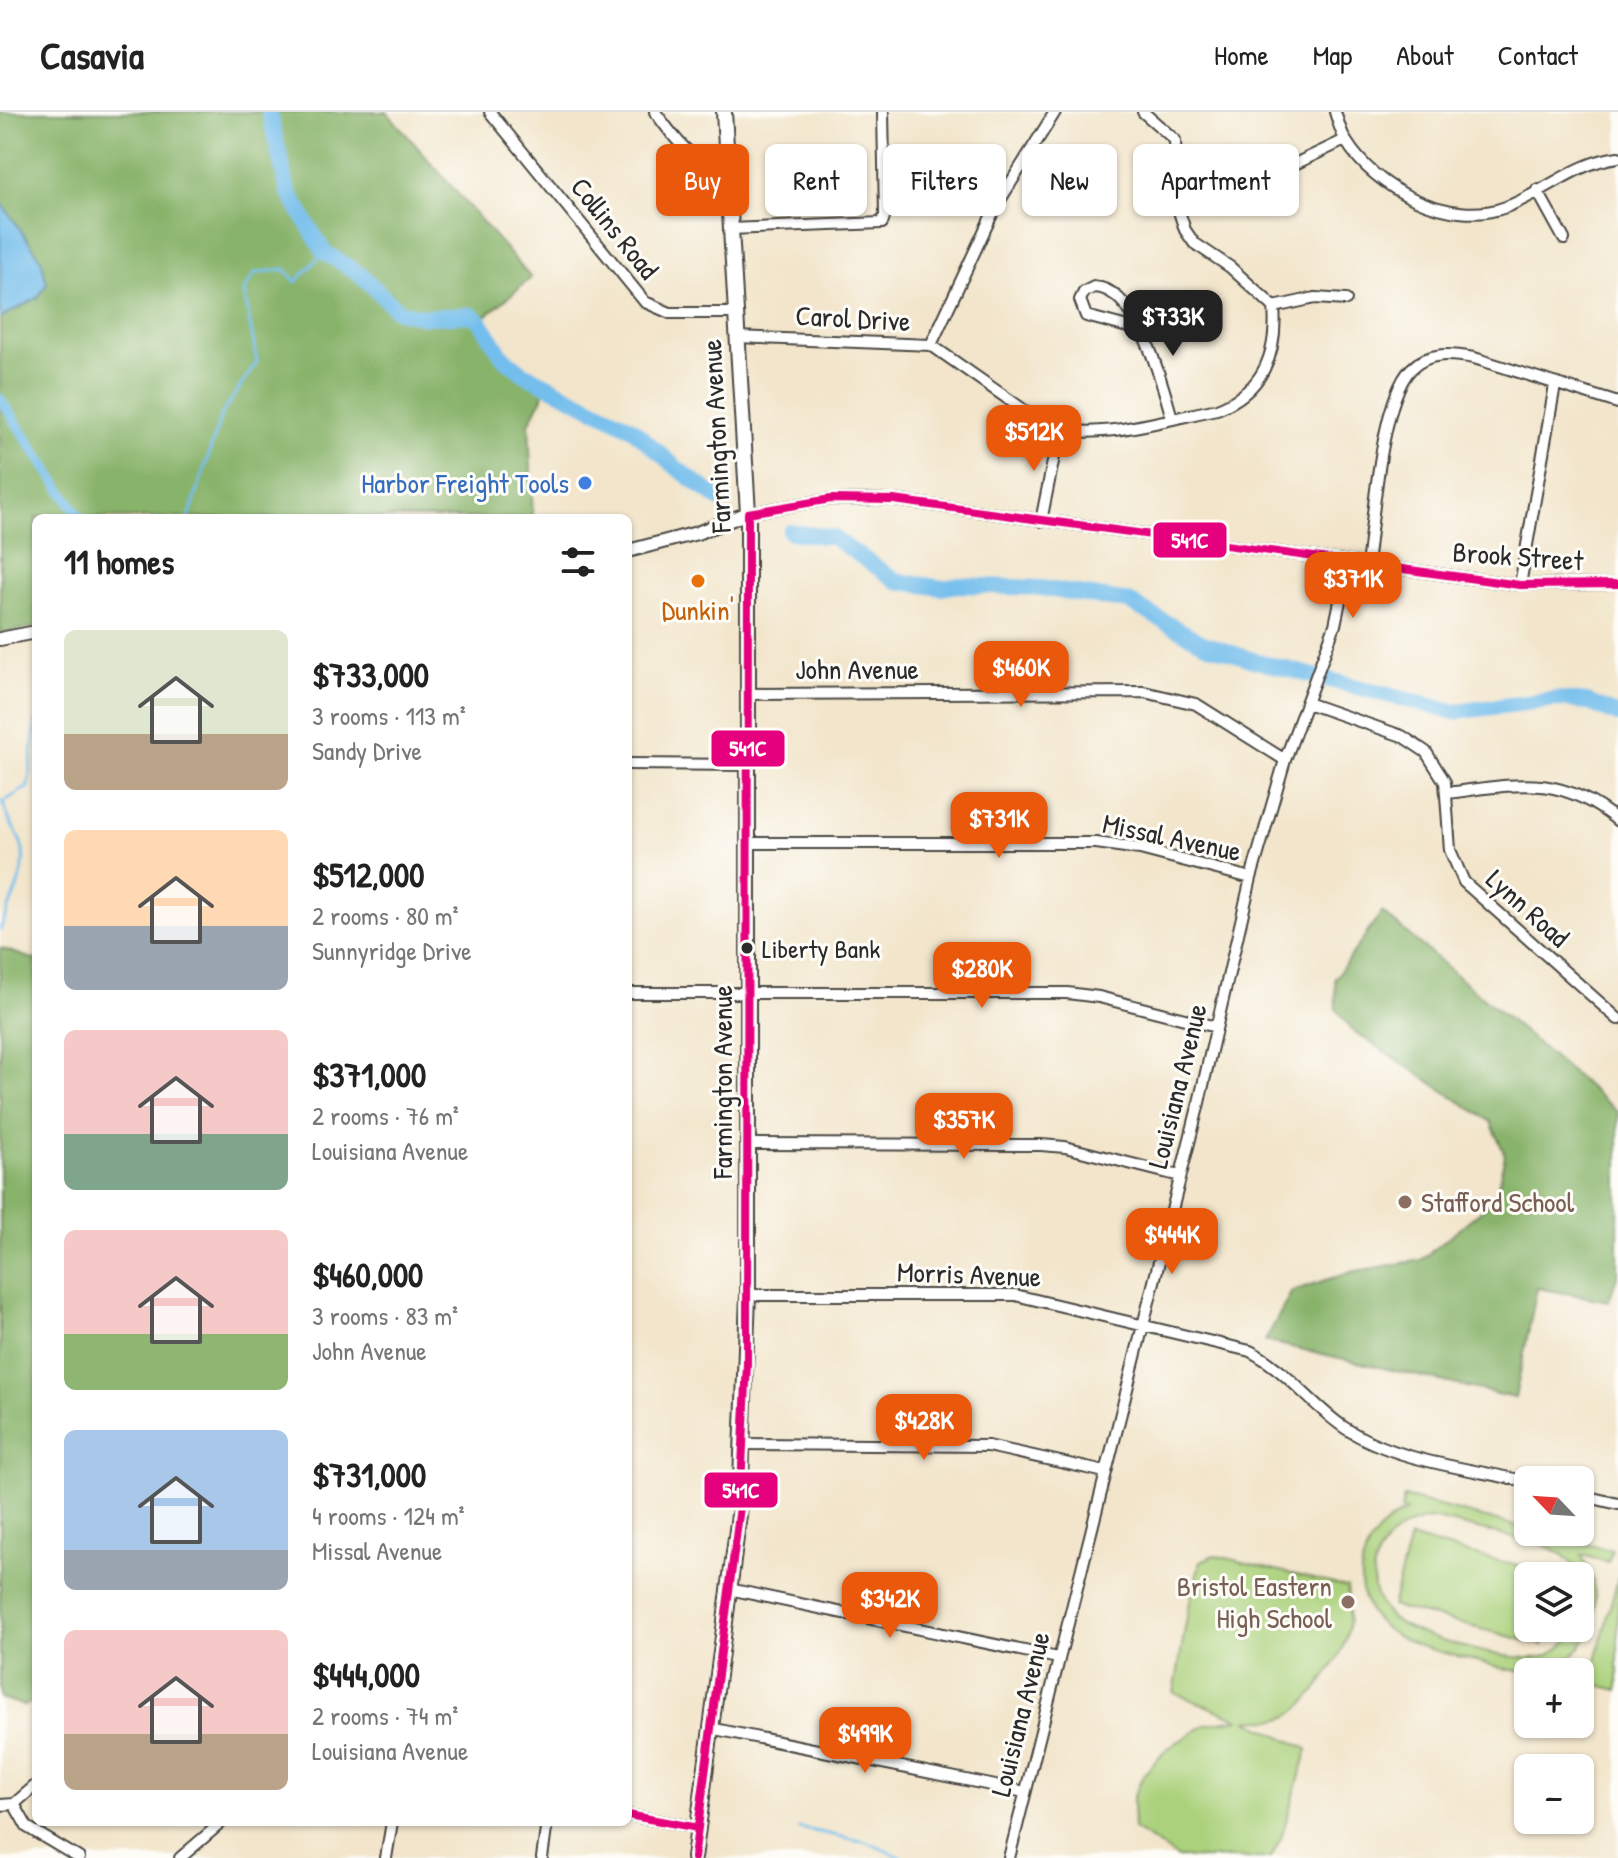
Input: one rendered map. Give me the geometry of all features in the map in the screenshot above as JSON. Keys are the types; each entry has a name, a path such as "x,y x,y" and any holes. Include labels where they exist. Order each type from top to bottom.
{"highway":[{"name":"Farmington Avenue","path":"724,112 725,144"},
{"name":"Farmington Avenue","path":"694,1858 740,1507 748,1295 748,513 729,216"}],"main road":[{"path":"632,550 697,533 748,513"},
{"path":"0,639 32,633"}],"street":[{"name":"Collins Road","path":"490,112 645,302 670,313 735,313"},
{"path":"655,112 682,144"},
{"path":"730,229 882,223 885,215 883,112"},
{"path":"931,345 995,208 1055,112"},
{"path":"1041,521 1059,432 1085,432 1172,418 1237,402 1252,389 1272,351 1276,329 1274,307 1230,267 1194,243 1177,205 1175,140 1143,112"},
{"path":"1335,112 1345,140 1385,184 1422,202 1485,212 1508,207 1577,167 1618,157"},
{"path":"1299,162 1345,140"},
{"path":"1537,190 1564,239"},
{"path":"1139,330 1086,316 1080,300 1084,292 1094,287 1109,290 1139,330 1152,348 1172,418"},
{"path":"1274,307 1315,298 1346,300"},
{"name":"Carol Drive","path":"737,337 931,345 1059,432"},
{"path":"1367,565 1384,443 1395,401 1408,371 1420,362 1451,353 1618,403"},
{"path":"1520,585 1555,385"},
{"name":"Brook Street","path":"748,513 852,497 1520,585 1618,584"},
{"name":"Louisiana Avenue","path":"1009,1858 1180,1176 1251,878 1285,760 1321,668 1348,563"},
{"name":"John Avenue","path":"748,694 1144,692 1196,704 1285,760"},
{"name":"Lynn Road","path":"1307,703 1383,729 1417,745 1439,769 1448,793 1450,850 1464,882 1618,1019"},
{"path":"632,764 748,765"},
{"path":"1448,793 1535,783 1582,795 1618,821"},
{"name":"Missal Avenue","path":"747,843 1096,843 1140,849 1251,878"},
{"path":"632,993 1067,993 1099,997 1216,1027"},
{"path":"749,1144 1041,1145 1065,1147 1180,1176"},
{"name":"Morris Avenue","path":"748,1295 1015,1295 1142,1324 1250,1351 1269,1361 1335,1421 1376,1444 1514,1478"},
{"path":"743,1444 988,1446 1105,1472"},
{"path":"1594,1498 1618,1504"},
{"path":"729,1589 1058,1658"},
{"path":"710,1728 1025,1792"},
{"path":"0,1805 14,1804 32,1788"},
{"path":"14,1804 27,1827 79,1858"},
{"path":"632,1816 698,1828"},
{"path":"180,1858 217,1826"},
{"path":"386,1858 391,1826"},
{"path":"542,1858 546,1826"}],"green space":[{"path":"0,112 387,112 531,278 480,321 503,357 547,388 529,424 533,514 32,514 32,628 0,633"},
{"path":"1382,912 1618,1112 1618,1273 1609,1301 1537,1288 1515,1398 1265,1341 1292,1291 1351,1272 1421,1260 1495,1199 1505,1155 1491,1122 1352,1030 1336,1009 1335,978"},
{"path":"0,948 32,959 32,1702 25,1706 0,1698"},
{"path":"1404,1497 1514,1525 1514,1538 1436,1519 1419,1521 1390,1538 1375,1565 1373,1581 1386,1613 1397,1622 1414,1631 1461,1646 1528,1658 1514,1658 1514,1670 1412,1643 1380,1624 1369,1611 1362,1594 1361,1572 1366,1552 1382,1528 1406,1511 1401,1509"},
{"path":"1410,1538 1514,1565 1514,1638 1392,1606"},
{"path":"1545,1546 1593,1546 1612,1550 1608,1562 1581,1555 1585,1562 1570,1562"},
{"path":"1214,1555 1347,1587 1349,1618 1345,1643 1316,1690 1289,1716 1273,1720 1246,1720 1308,1749 1281,1838 1271,1858 1178,1858 1134,1829 1133,1798 1144,1774 1167,1749 1206,1724 1239,1719 1174,1693 1196,1578 1201,1561"},
{"path":"1618,1577 1618,1690 1594,1684 1594,1668"},
{"path":"1566,1642 1584,1642 1568,1658 1528,1658 1548,1655"}],"water":[{"path":"0,201 41,259 47,284 37,298 0,318"}],"waterway":[{"path":"269,112 288,191 324,252 361,275 398,311 425,317 471,315 480,321 503,357 523,373 630,427 720,500"},
{"path":"190,514 221,415 257,362 244,291 255,273 285,269 296,282 324,252"},
{"path":"0,399 77,514"},
{"path":"790,532 832,537 897,581 942,588 958,585 1041,588 1129,602 1203,643 1256,661 1454,712 1558,699 1587,702 1618,715"},
{"path":"0,930 23,863 21,843 3,802 28,787 32,754"},
{"path":"799,1828 867,1842 902,1858"}],"transit line":[{"name":"541C","path":"694,1858 740,1507 747,1363 748,513 831,499 894,500 1520,585 1618,584"},
{"name":"541C","path":"632,1816 698,1828"}],"place":[{"name":"Harbor Freight Tools","path":"585,483"},
{"name":"Dunkin'","path":"698,581"},
{"name":"Liberty Bank","path":"747,948"},
{"name":"Stafford School","path":"1405,1202"},
{"name":"Bristol Eastern High School","path":"1348,1602"}]}
